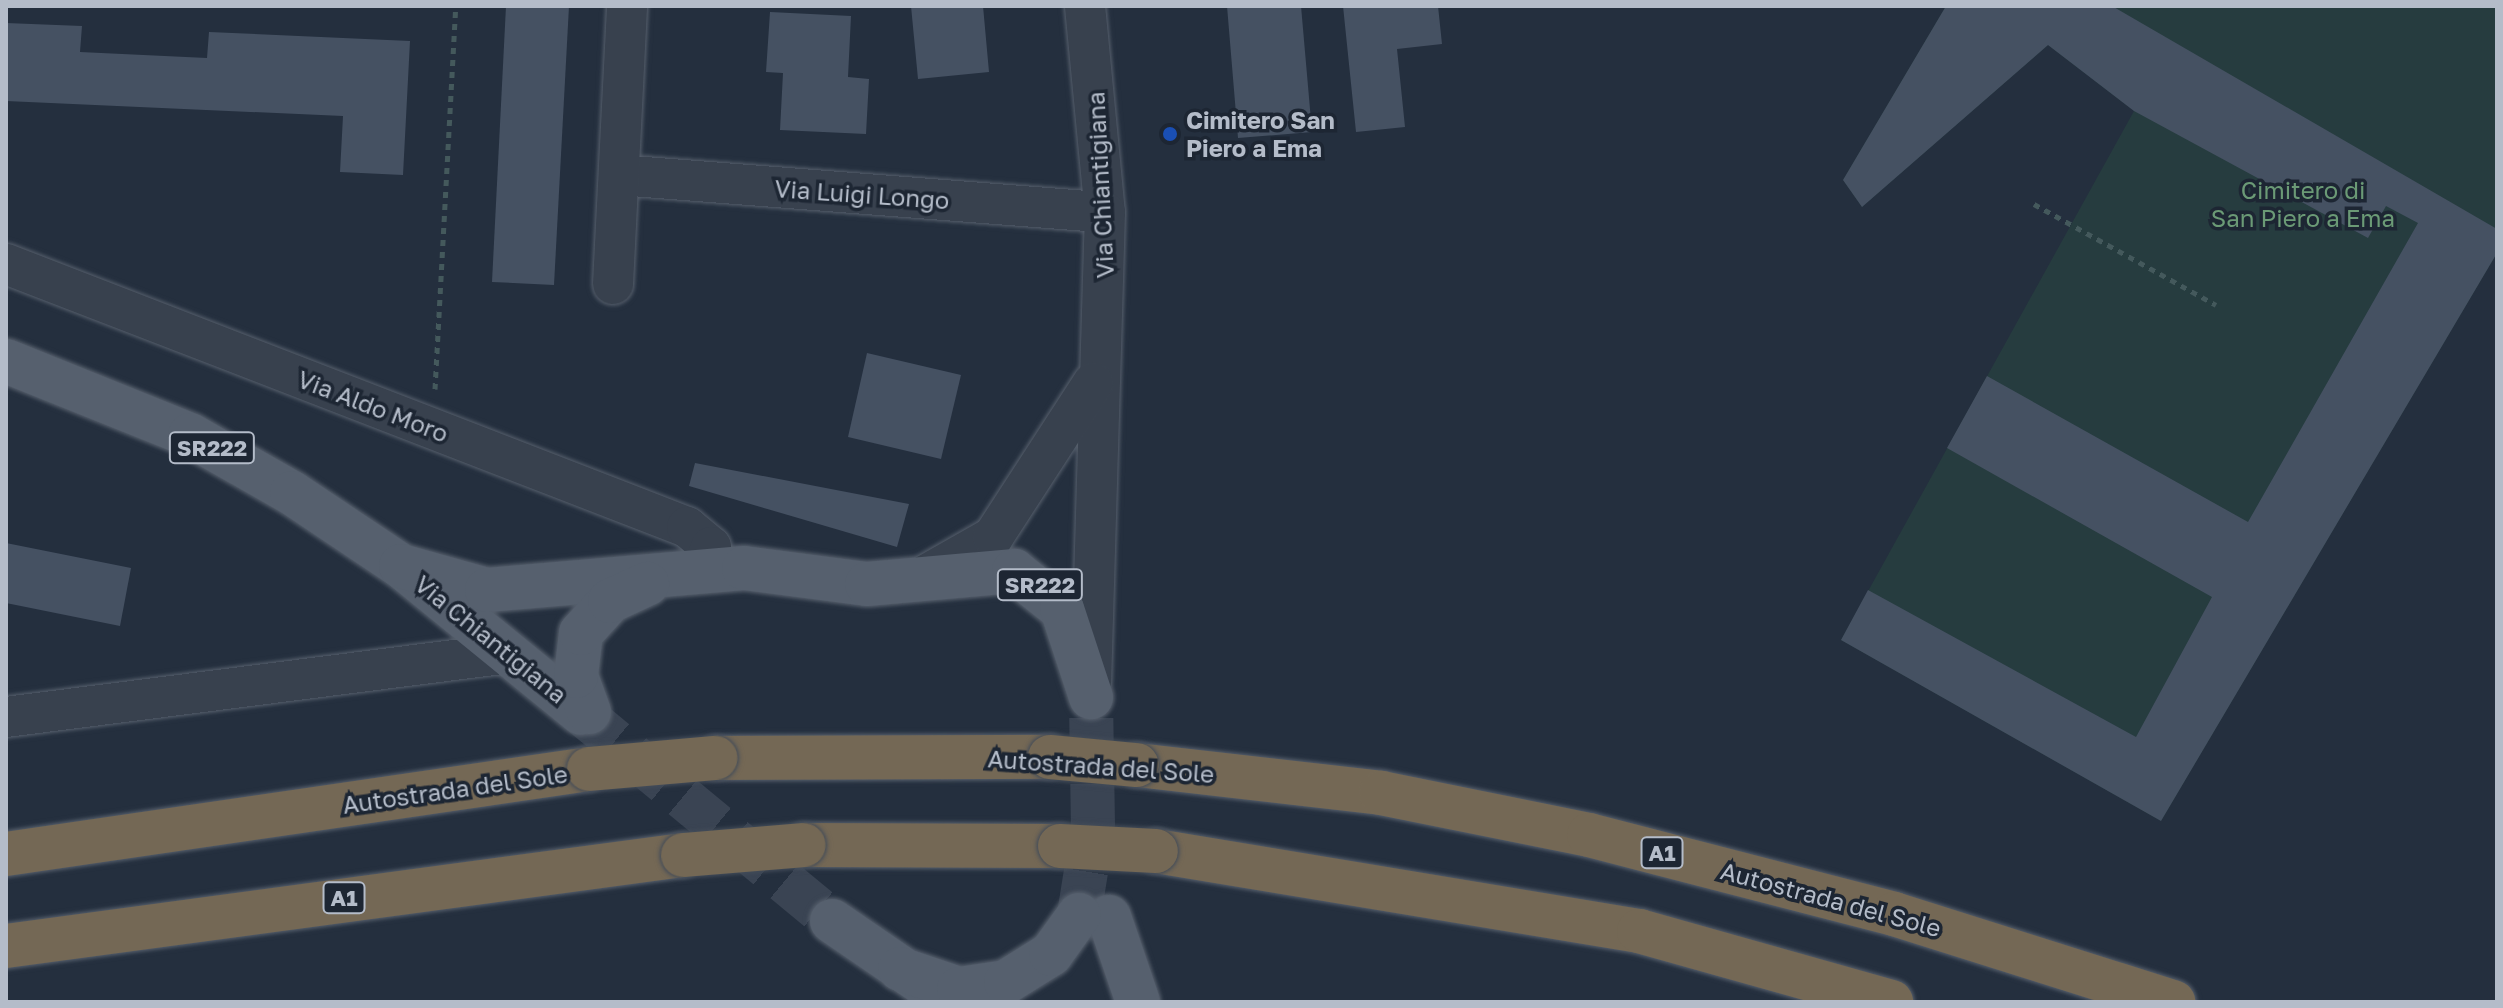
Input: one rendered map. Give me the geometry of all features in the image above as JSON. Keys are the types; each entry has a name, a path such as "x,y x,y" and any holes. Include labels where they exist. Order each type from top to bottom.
{"highway":[{"name":"Autostrada del Sole","path":"6,854 589,769 716,758 1050,757 1381,793 1589,835 1894,914 2173,1002"},
{"name":"A1","path":"6,946 683,855 804,845 1060,846 1156,851 1639,931 1891,1002"}],"main road":[{"name":"Via Chiantigiana","path":"6,361 190,435 401,566 585,712 576,676 581,633 610,601 691,570"},
{"name":"Via Chiantigiana","path":"401,566 487,590 691,570 782,569 867,584 995,569 1033,579 1072,627 1091,697"},
{"path":"913,985 959,989 1006,982 1051,954 1094,916 1138,1002"},
{"path":"832,921 913,985 953,1002"}],"street":[{"path":"613,284 627,6"},
{"name":"Via Chiantigiana","path":"1085,6 1105,212 1091,697"},
{"name":"Via Luigi Longo","path":"619,175 1105,212"},
{"name":"Via Aldo Moro","path":"6,264 700,533 712,554 691,570"},
{"name":"Via Chiantigiana","path":"917,579 993,537 1072,425 1100,365"},
{"path":"6,717 509,653"}],"path":[{"path":"433,430 456,6"},
{"path":"2034,204 2216,305"}],"green space":[{"name":"Cimitero di San Piero a Ema","path":"1946,6 2497,6 2497,253 2161,821 1841,640 2134,111 2048,45 1862,207 1843,180"}],"building":[{"path":"506,6 569,6 554,285 492,282"},
{"path":"911,6 983,6 989,72 918,79"},
{"path":"1227,6 1301,6 1312,132 1238,138"},
{"path":"1343,6 1438,6 1442,44 1397,49 1405,127 1356,132"},
{"path":"1946,6 2112,6 2497,229 2497,253 2161,821 1841,640 1868,590 2136,737 2212,597 1947,448 1987,376 2248,522 2418,223 2386,206 2368,238 2134,111 2048,45 1862,207 1843,180"},
{"path":"770,12 851,16 848,77 869,79 866,134 780,130 783,73 766,72"},
{"path":"6,23 82,26 80,52 207,58 209,32 410,41 403,175 340,172 343,116 6,101"},
{"path":"867,353 961,375 941,459 848,437"},
{"path":"695,463 909,504 897,547 689,486"},
{"path":"6,543 131,568 120,626 6,603"}],"tunnel":[{"path":"1079,915 1093,828 1091,697"},
{"path":"581,713 832,921"}],"place":[{"name":"Cimitero San Piero a Ema","path":"1170,134"}]}
